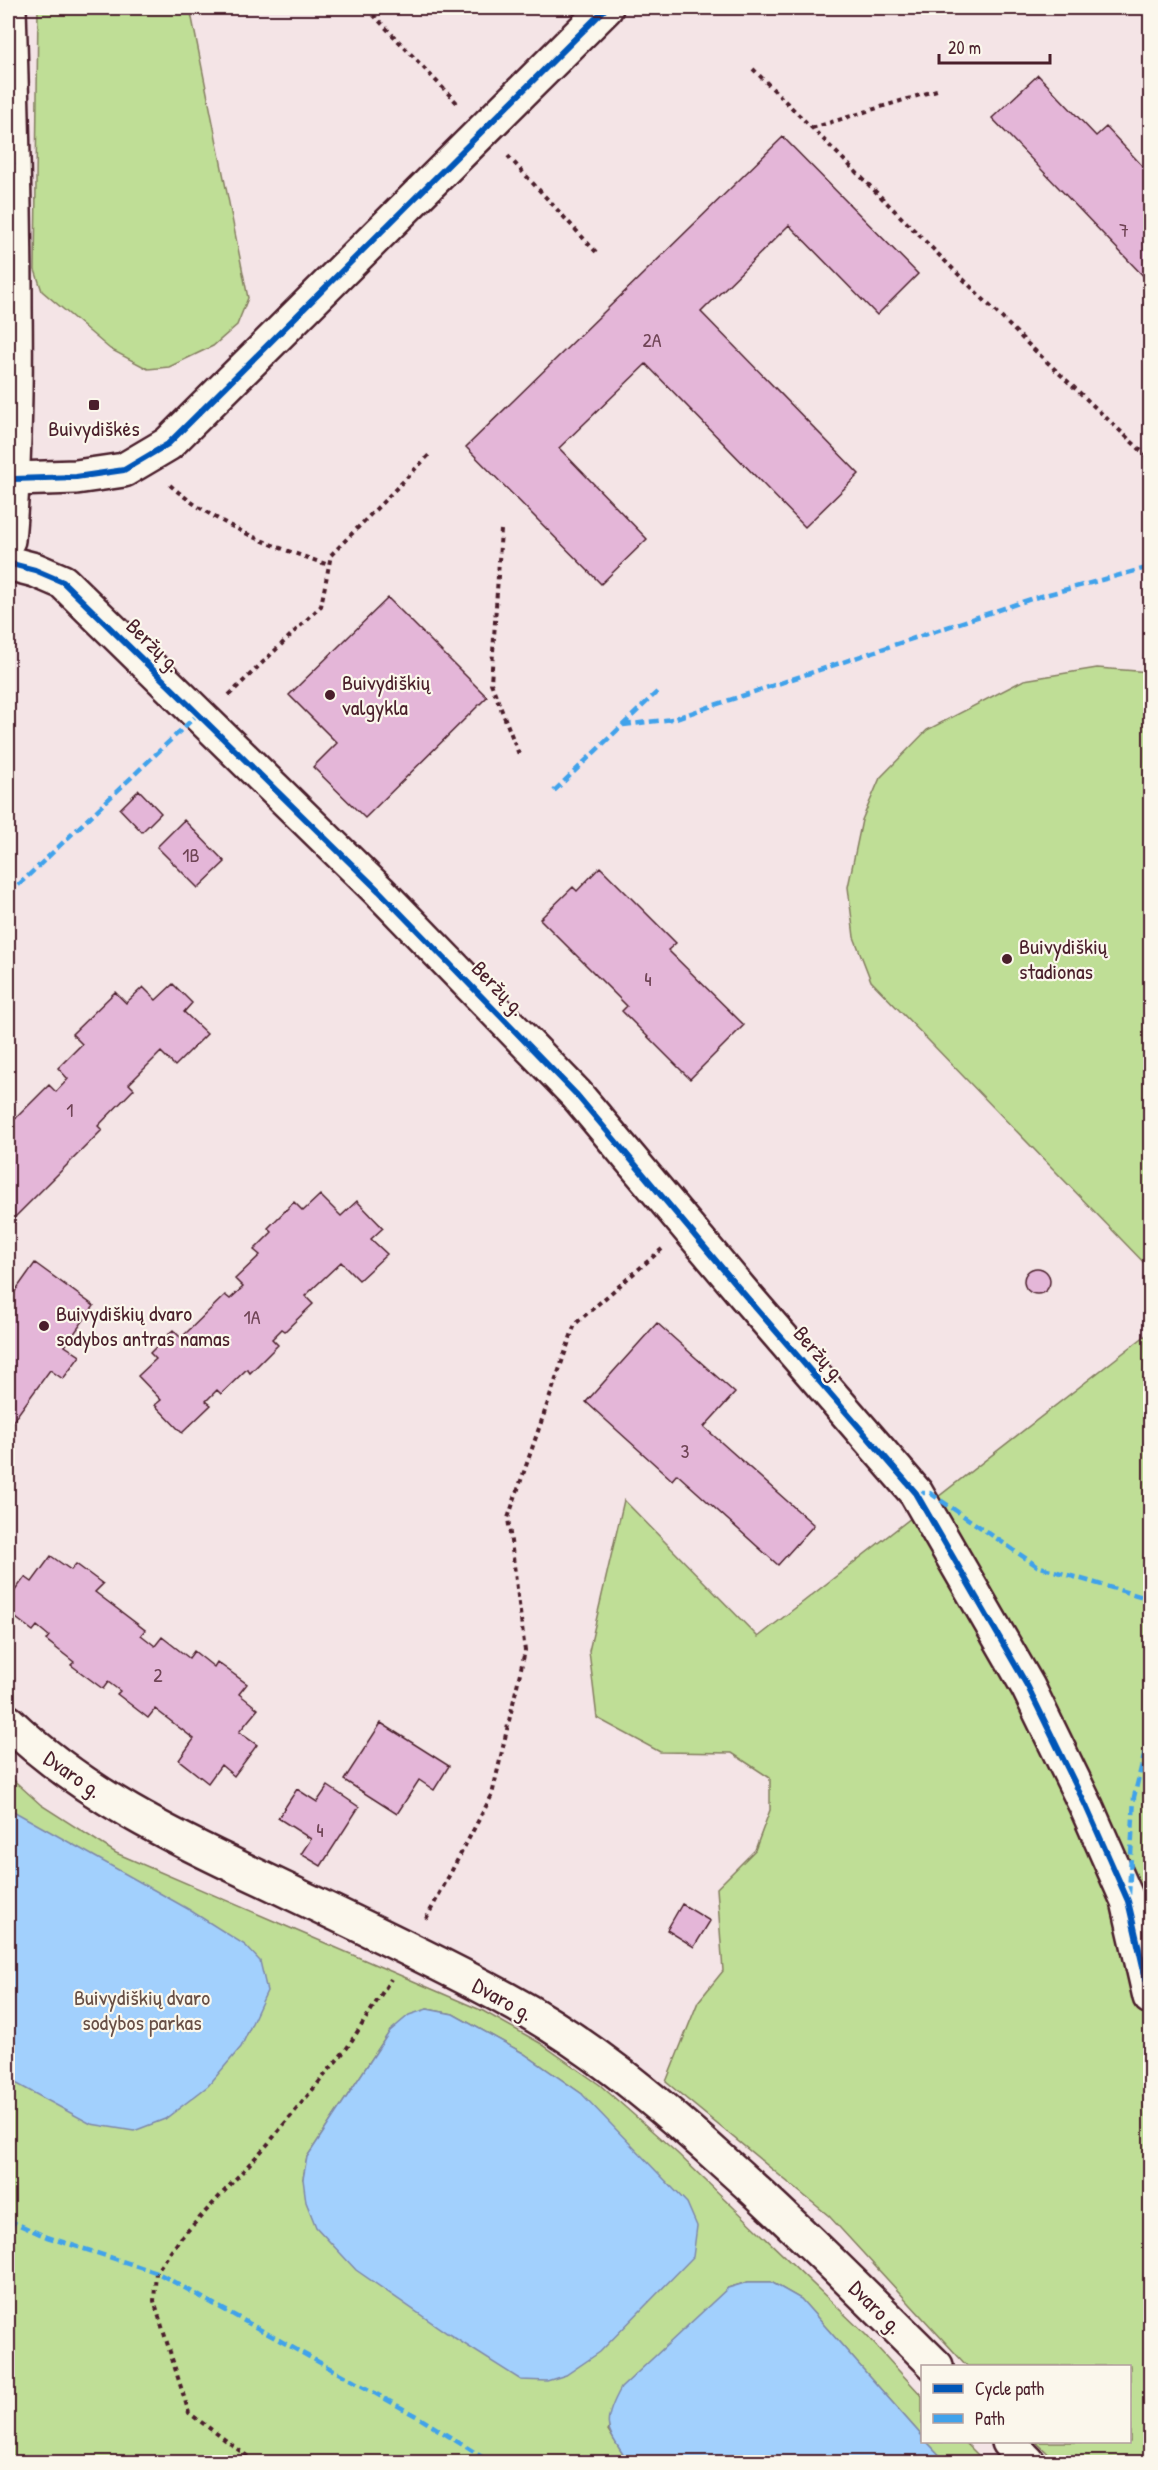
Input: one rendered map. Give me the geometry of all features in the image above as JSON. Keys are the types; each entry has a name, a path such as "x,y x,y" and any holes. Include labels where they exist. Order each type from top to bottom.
{"street":[{"path":"8,540 14,478 16,413 15,199 9,8"},
{"path":"14,478 76,477 124,470 168,444 606,8"},
{"name":"Beržų g.","path":"8,563 35,570 63,582 379,891 576,1094 916,1493 1028,1687 1086,1806 1128,1901 1150,1997"},
{"name":"Dvaro g.","path":"8,1722 77,1780 167,1834 410,1950 508,2000 576,2042 659,2103 831,2261 934,2365"},
{"path":"1009,2443 1028,2463"}],"path":[{"path":"753,69 1028,344 1150,459"},
{"path":"812,128 940,89"},
{"path":"205,719 321,606 331,555 429,455"},
{"path":"142,459 178,492 224,521 292,553 329,565"},
{"path":"501,530 491,682 520,757"},
{"path":"255,2463 189,2413 154,2301 156,2272 181,2238 267,2145 347,2048 410,1950 492,1795 525,1651 508,1518 575,1324 688,1227"}],"green space":[{"path":"38,8 190,8 248,298 237,325 213,346 169,367 148,369 110,349 42,291 35,270"},
{"name":"Buivydiškių stadionas","path":"1097,668 1150,672 1150,1269 871,981 854,937 848,887 862,820 880,778 927,730 1024,680"},
{"path":"1150,1332 1150,2462 1057,2462 1037,2443 1131,2443 1131,2365 966,2365 829,2216 666,2082 698,2002 723,1971 717,1888 755,1850 770,1810 770,1778 732,1753 660,1752 597,1718 589,1651 624,1500 758,1637"},
{"name":"Buivydiškių dvaro sodybos parkas","path":"8,1775 41,1805 116,1853 483,2011 540,2043 600,2085 677,2153 866,2335 921,2395 921,2435 801,2299 771,2282 748,2282 728,2288 608,2430 628,2462 8,2462","holes":["427,2009 453,2014 523,2053 582,2094 303,2179 307,2157 390,2031"]},
{"path":"928,2443 966,2443 985,2462 946,2462"}],"water":[{"path":"8,1808 188,1909 245,1945 260,1961 267,1991 241,2047 208,2086 165,2119 134,2131 91,2124 8,2079"},
{"path":"427,2009 453,2014 523,2053 582,2094 687,2203 697,2226 693,2257 600,2352 566,2375 547,2381 521,2380 447,2333 356,2270 316,2227 306,2202 303,2179 307,2157 390,2031 409,2015"},
{"path":"748,2282 771,2282 801,2299 921,2435 921,2443 928,2443 946,2462 628,2462 611,2434 608,2419 621,2388 728,2288"}],"building":[{"path":"1038,75 1096,136 1106,127 1150,174 1150,283 992,118"},
{"path":"783,137 918,274 877,315 789,225 701,312 859,474 805,527 646,364 559,448 647,539 601,584 466,447"},
{"path":"388,598 487,697 365,818 313,767 337,743 289,695"},
{"path":"139,790 161,813 142,832 120,809"},
{"path":"184,820 225,862 198,888 157,847"},
{"path":"600,867 676,943 668,950 744,1025 690,1079 622,1011 627,1006 540,919 573,887 577,891"},
{"path":"173,984 192,1003 184,1012 207,1034 175,1066 161,1052 129,1084 134,1089 98,1126 102,1130 9,1223 8,1126 49,1085 56,1092 68,1079 58,1068 82,1044 72,1034 115,992 126,1003 143,987 156,1000"},
{"path":"320,1195 341,1216 357,1201 383,1228 371,1239 387,1254 359,1280 341,1262 305,1296 313,1304 285,1331 282,1329 272,1339 278,1345 250,1373 247,1369 221,1394 217,1390 206,1401 211,1405 182,1433 155,1405 161,1400 138,1376 156,1359 150,1353 173,1330 181,1338 225,1295 230,1299 243,1287 235,1279 260,1255 254,1250 272,1232 268,1228 294,1202 303,1211"},
{"name":"Buivydiškių dvaro sodybos antras namas","path":"35,1263 94,1306 65,1346 80,1356 63,1379 50,1370 8,1428 8,1301"},
{"path":"1037,1268 1046,1272 1050,1281 1046,1290 1037,1294 1028,1290 1024,1281 1028,1272"},
{"path":"657,1323 735,1393 704,1427 814,1525 778,1565 677,1474 672,1480 586,1402"},
{"path":"51,1556 71,1570 76,1564 103,1584 95,1592 145,1630 141,1635 155,1646 162,1637 189,1658 194,1651 214,1667 217,1662 247,1684 239,1694 258,1709 239,1732 257,1745 234,1776 221,1765 208,1783 179,1760 194,1739 155,1709 148,1718 117,1694 120,1691 108,1682 103,1689 71,1665 74,1662 46,1640 49,1636 37,1626 33,1631 8,1612 8,1600 25,1577 32,1582"},
{"path":"381,1723 449,1766 434,1790 419,1780 397,1814 344,1780"},
{"path":"328,1786 359,1807 321,1866 301,1854 311,1839 278,1818 297,1789 317,1802"},
{"path":"682,1904 710,1921 694,1947 667,1930"}],"marked path":[{"path":"8,159 14,165"},
{"path":"623,725 673,719 1034,598 1150,567"},
{"path":"554,791 657,692"},
{"path":"8,895 199,713"},
{"path":"916,1493 930,1493 1037,1566 1150,1599"},
{"path":"1129,1895 1134,1797 1150,1731"},
{"path":"8,2220 47,2237 156,2272 418,2417 490,2462"}],"cycle path":[{"path":"14,479 76,477 124,470 168,444 606,8"},
{"path":"8,563 35,570 63,582 379,891 576,1094 743,1293 916,1493 1028,1687 1086,1806 1128,1901 1150,1997"}],"place":[{"name":"Buivydiškės","path":"94,405"},
{"name":"Buivydiškių valgykla","path":"330,695"},
{"name":"Buivydiškių stadionas","path":"1007,959"},
{"name":"Buivydiškių dvaro sodybos antras namas","path":"44,1326"}]}
